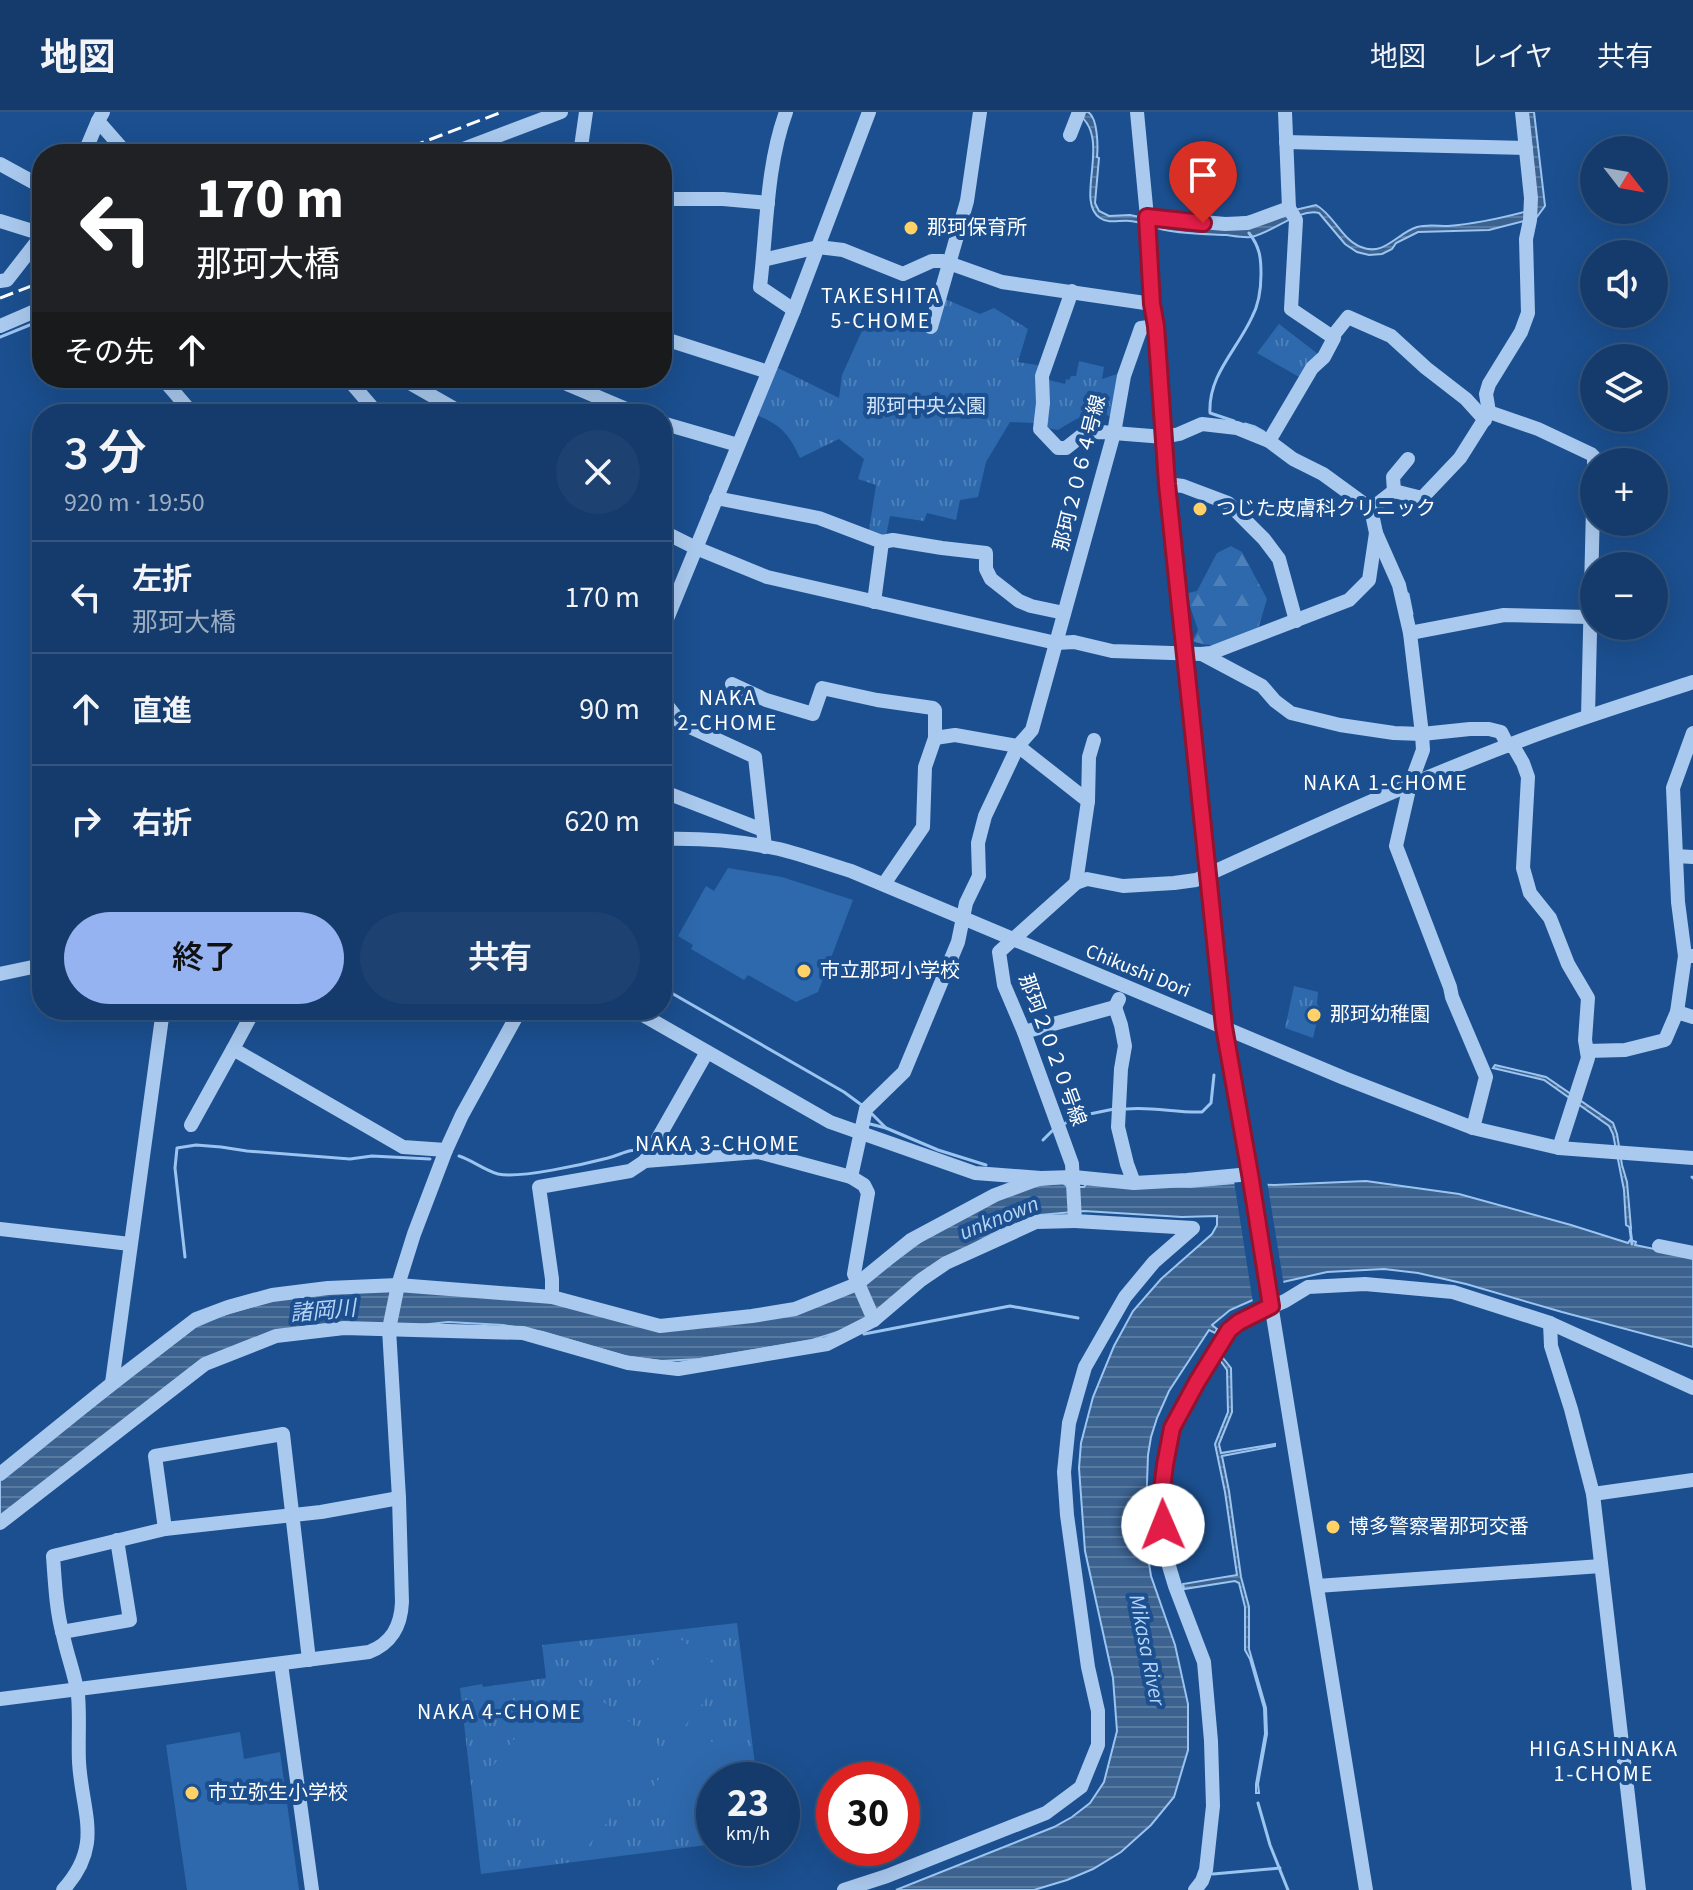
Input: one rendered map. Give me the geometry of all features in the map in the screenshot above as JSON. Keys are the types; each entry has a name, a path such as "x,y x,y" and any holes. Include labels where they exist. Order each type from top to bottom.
{"street":[{"path":"476,144 561,112"},
{"path":"581,144 586,112"},
{"path":"786,112 777,136 760,287 794,310"},
{"path":"672,607 794,310 869,112"},
{"path":"931,327 967,201 980,112"},
{"path":"1070,135 1079,112"},
{"path":"1137,112 1167,484 1224,1027 1366,1890"},
{"path":"1285,112 1289,208 1296,220 1291,309 1332,337"},
{"path":"1394,491 1422,498 1460,458 1487,416 1487,388 1521,332 1528,313 1526,239 1530,214 1522,112"},
{"path":"88,144 100,116"},
{"path":"100,116 120,144"},
{"path":"1286,142 1526,148"},
{"path":"0,164 32,182"},
{"path":"672,199 768,203"},
{"path":"1147,217 1248,223 1289,208"},
{"path":"0,221 32,232"},
{"path":"763,260 818,247 843,250 903,274 932,261 943,261 1002,282 1152,304"},
{"path":"0,281 7,280 32,248"},
{"path":"1072,291 1042,376 1040,429 1058,448 1066,448 1085,433 1164,437 1202,424 1237,428 1269,441 1293,459 1323,474 1371,509 1376,533 1399,585 1410,633 1422,734 1423,750 1410,785 1396,846 1452,997 1486,1077 1473,1128"},
{"path":"0,326 32,312"},
{"path":"1269,441 1312,368 1324,357 1332,337 1348,317 1391,336 1487,416 1538,429 1580,449"},
{"name":"那珂２０６４号線","path":"851,1177 866,1109 904,1072 958,942 966,903 979,876 978,843 985,816 1018,746 1032,730 1114,433 1124,376 1141,328 1156,326"},
{"path":"672,341 768,372"},
{"path":"171,388 184,404"},
{"path":"356,388 369,404"},
{"path":"418,388 446,404"},
{"path":"576,388 614,404"},
{"path":"672,426 738,445"},
{"path":"1394,491 1393,477 1408,459"},
{"path":"1167,484 1183,486 1228,503 1264,539 1279,559 1296,621"},
{"path":"1371,509 1394,491"},
{"path":"716,498 819,518 882,542 893,540 986,553 986,569 991,579 1019,601 1064,613"},
{"path":"672,536 767,577 1056,643 1074,642 1112,651 1201,654 1211,653 1349,600 1369,580 1376,533"},
{"path":"874,602 882,542"},
{"path":"1410,633 1504,615 1580,617"},
{"path":"1588,716 1589,640"},
{"path":"1201,654 1262,686 1291,713 1394,733 1489,729 1501,732 1523,763 1528,777 1523,868 1530,893 1550,918 1568,964 1588,998 1588,1058 1559,1148"},
{"path":"1013,940 1076,883 1087,879 1123,886 1196,880 1410,785 1510,745 1693,682"},
{"path":"732,684 766,700 813,714 822,688 935,710 935,738 925,767 923,827 884,884"},
{"path":"672,712 681,723 755,757 765,847"},
{"path":"1587,1051 1625,1050 1665,1040 1677,1012 1689,956 1678,902 1673,788 1693,733"},
{"path":"935,738 955,735 1018,746 1088,801"},
{"path":"1076,883 1088,801 1089,757 1094,740"},
{"path":"672,795 763,830"},
{"name":"Chikushi Dori","path":"672,839 765,847 807,857 884,884 1379,1093 1473,1128 1559,1148 1693,1158"},
{"path":"1676,856 1693,857"},
{"name":"那珂２０２０号線","path":"1013,940 999,952 1004,985 1072,1164 1075,1218"},
{"path":"0,974 32,967"},
{"path":"1024,1032 1115,1007 1126,988"},
{"path":"1115,1007 1125,1046 1118,1127 1134,1183"},
{"path":"1677,1012 1693,1017"},
{"path":"112,1383 162,1020"},
{"path":"191,1125 249,1020"},
{"path":"0,1699 369,1652 394,1634 402,1615 389,1329 398,1285 414,1234 446,1150 514,1020"},
{"path":"651,1020 830,1122 975,1173 1134,1183 1250,1174"},
{"path":"233,1049 403,1147 446,1150"},
{"path":"552,1297 539,1187 630,1171 645,1161 707,1052"},
{"path":"645,1161 758,1152 851,1177 864,1185 868,1193 854,1274 874,1320"},
{"path":"0,1474 196,1319 228,1307 272,1295 328,1288 398,1285 552,1297 660,1326 752,1316 795,1309 857,1284 911,1240 995,1195 1041,1178"},
{"path":"0,1523 205,1364 276,1336 344,1328 523,1333 628,1363 678,1369 827,1344 874,1320 946,1263 1036,1222 1075,1218 1193,1228 1154,1262 1125,1297 1085,1367 1069,1423 1064,1472 1067,1515 1088,1667 1098,1711 1098,1745 1081,1787 1046,1813 844,1890"},
{"path":"0,1229 130,1244"},
{"path":"1659,1246 1693,1253"},
{"path":"1195,1890 1206,1870 1213,1806 1211,1741 1204,1662 1166,1556 1161,1497 1172,1428 1229,1330 1308,1287 1365,1284 1453,1292 1550,1323 1693,1388"},
{"path":"1550,1323 1551,1346 1593,1494 1639,1890"},
{"path":"165,1529 155,1456 283,1434 309,1660"},
{"path":"1593,1494 1693,1480"},
{"path":"63,1890 76,1876 88,1841 79,1762 77,1689 62,1632 53,1556 165,1529 321,1512 399,1498"},
{"path":"62,1632 130,1620 117,1540"},
{"path":"1317,1586 1601,1566"},
{"path":"281,1664 312,1890"}],"green space":[{"name":"那珂中央公園","path":"943,298 980,314 994,308 1028,329 1018,362 1043,366 1035,423 1010,422 986,462 978,497 960,500 956,520 927,513 924,521 890,516 886,536 869,530 876,485 858,479 864,459 839,439 800,458 784,432 757,415 776,367 839,398 842,375 871,311 934,328"},
{"path":"1279,324 1318,354 1301,378 1257,353"},
{"path":"1079,361 1104,367 1102,379 1120,373 1112,418 1098,413 1077,419 1058,430 1041,427 1045,379 1065,384 1066,379 1076,376"},
{"path":"1231,546 1242,552 1267,599 1258,629 1219,644 1192,641 1198,630 1188,593 1197,591 1217,553"},
{"path":"728,868 782,877 853,900 818,992 796,1002 748,975 744,980 691,949 693,945 678,936 706,886 714,891"},
{"path":"1294,986 1318,992 1317,1004 1320,1008 1313,1038 1285,1028"},
{"path":"737,1623 755,1762 696,1762 696,1846 481,1874 460,1688 546,1678 542,1645"},
{"path":"675,1638 723,1671 724,1676 676,1734 631,1700 630,1695"},
{"path":"575,1680 658,1744 659,1758 587,1847 565,1852 494,1796 489,1771 560,1681"},
{"path":"240,1732 244,1759 280,1752 299,1890 187,1890 166,1745"},
{"path":"698,1732 740,1762 696,1762 696,1829 649,1792 694,1733"}],"water":[{"path":"1075,112 1088,112 1094,120 1099,158 1095,203 1099,211 1109,216 1130,215 1183,226 1316,205 1354,243 1377,249 1417,227 1468,224 1528,211 1526,112 1534,112 1545,206 1536,218 1489,230 1418,232 1382,254 1369,255 1345,244 1319,213 1294,217 1259,235 1248,237 1180,232 1134,222 1107,221 1093,209 1090,197 1092,136 1086,122"},
{"path":"1495,1065 1546,1077 1613,1123 1627,1182 1631,1228 1626,1225 1624,1190 1609,1126 1544,1080 1493,1068"},
{"path":"1366,1181 1459,1194 1628,1243 1630,1240 1636,1242 1635,1245 1693,1257 1693,1347 1466,1284 1384,1269 1327,1272 1283,1282 1230,1310 1212,1325 1217,1329 1215,1333 1209,1330 1169,1391 1157,1418 1148,1455 1145,1538 1151,1576 1175,1645 1188,1704 1188,1750 1174,1797 1151,1825 1121,1852 1093,1869 1034,1890 896,1890 1054,1827 1090,1803 1104,1782 1117,1731 1113,1678 1085,1551 1079,1468 1081,1443 1093,1397 1114,1346 1133,1311 1161,1279 1212,1234 1217,1225 1217,1216 1084,1211 1040,1215 1000,1230 941,1261 882,1311 850,1328 812,1340 700,1359 660,1361 624,1356 543,1332 503,1325 448,1322 239,1345 0,1521 0,1479 195,1327 223,1315 287,1296 387,1289 551,1301 632,1324 747,1322 868,1281 931,1234 987,1203 1031,1186 1063,1183 1068,1187 1084,1187 1087,1183 1190,1187 1235,1183 1274,1185"},
{"path":"1223,1358 1231,1368 1232,1412 1219,1444 1221,1453 1275,1444 1222,1456 1241,1577 1249,1607 1249,1649 1266,1708 1267,1734 1259,1793 1256,1793 1256,1784 1265,1734 1264,1708 1245,1650 1245,1607 1239,1583 1235,1581 1184,1589 1183,1584 1237,1575 1215,1444 1228,1412 1227,1370 1220,1360"}],"pier":[{"path":"1234,1181 1267,1181 1284,1286 1253,1303"}],"waterway":[{"path":"1234,421 1210,413 1211,399 1218,375 1246,329 1258,302 1260,258 1249,233"},
{"path":"0,337 32,324"},
{"path":"1245,424 1264,432"},
{"path":"1408,594 1412,614"},
{"path":"672,993 844,1092 863,1106"},
{"path":"1126,1109 1202,1112 1211,1103 1214,1075"},
{"path":"1061,1126 1075,1117 1114,1109"},
{"path":"869,1111 886,1128"},
{"path":"866,1123 986,1165"},
{"path":"1043,1140 1054,1129"},
{"path":"185,1257 175,1168 177,1148 196,1145 350,1159 372,1156 430,1159"},
{"path":"459,1156 498,1174 508,1175 552,1170 643,1150"},
{"path":"1630,1228 1632,1244"},
{"path":"864,1334 1010,1306 1078,1318"},
{"path":"1258,1803 1288,1890"},
{"path":"1213,1874 1280,1868"}],"railway":[{"path":"418,144 502,112"},
{"path":"0,298 32,286"}],"place":[{"name":"那珂保育所","path":"911,228"},
{"name":"つじた皮膚科クリニック","path":"1200,509"},
{"name":"市立那珂小学校","path":"804,971"},
{"name":"那珂幼稚園","path":"1314,1015"},
{"name":"博多警察署那珂交番","path":"1333,1527"},
{"name":"市立弥生小学校","path":"192,1793"}],"district":[{"name":"TAKESHITA 5-CHOME","path":"881,308"},
{"name":"NAKA 2-CHOME","path":"728,710"},
{"name":"NAKA 1-CHOME","path":"1386,783"},
{"name":"NAKA 3-CHOME","path":"718,1144"},
{"name":"NAKA 4-CHOME","path":"500,1712"},
{"name":"HIGASHINAKA 1-CHOME","path":"1604,1762"}],"route":[{"path":"1163,1525 1161,1497 1172,1428 1229,1330 1271,1306 1224,1027 1167,484 1147,217 1203,223"}],"water label":[{"name":"unknown","path":"999,1218"},
{"name":"諸岡川","path":"323,1311"},
{"name":"Mikasa River","path":"1147,1650"}]}
